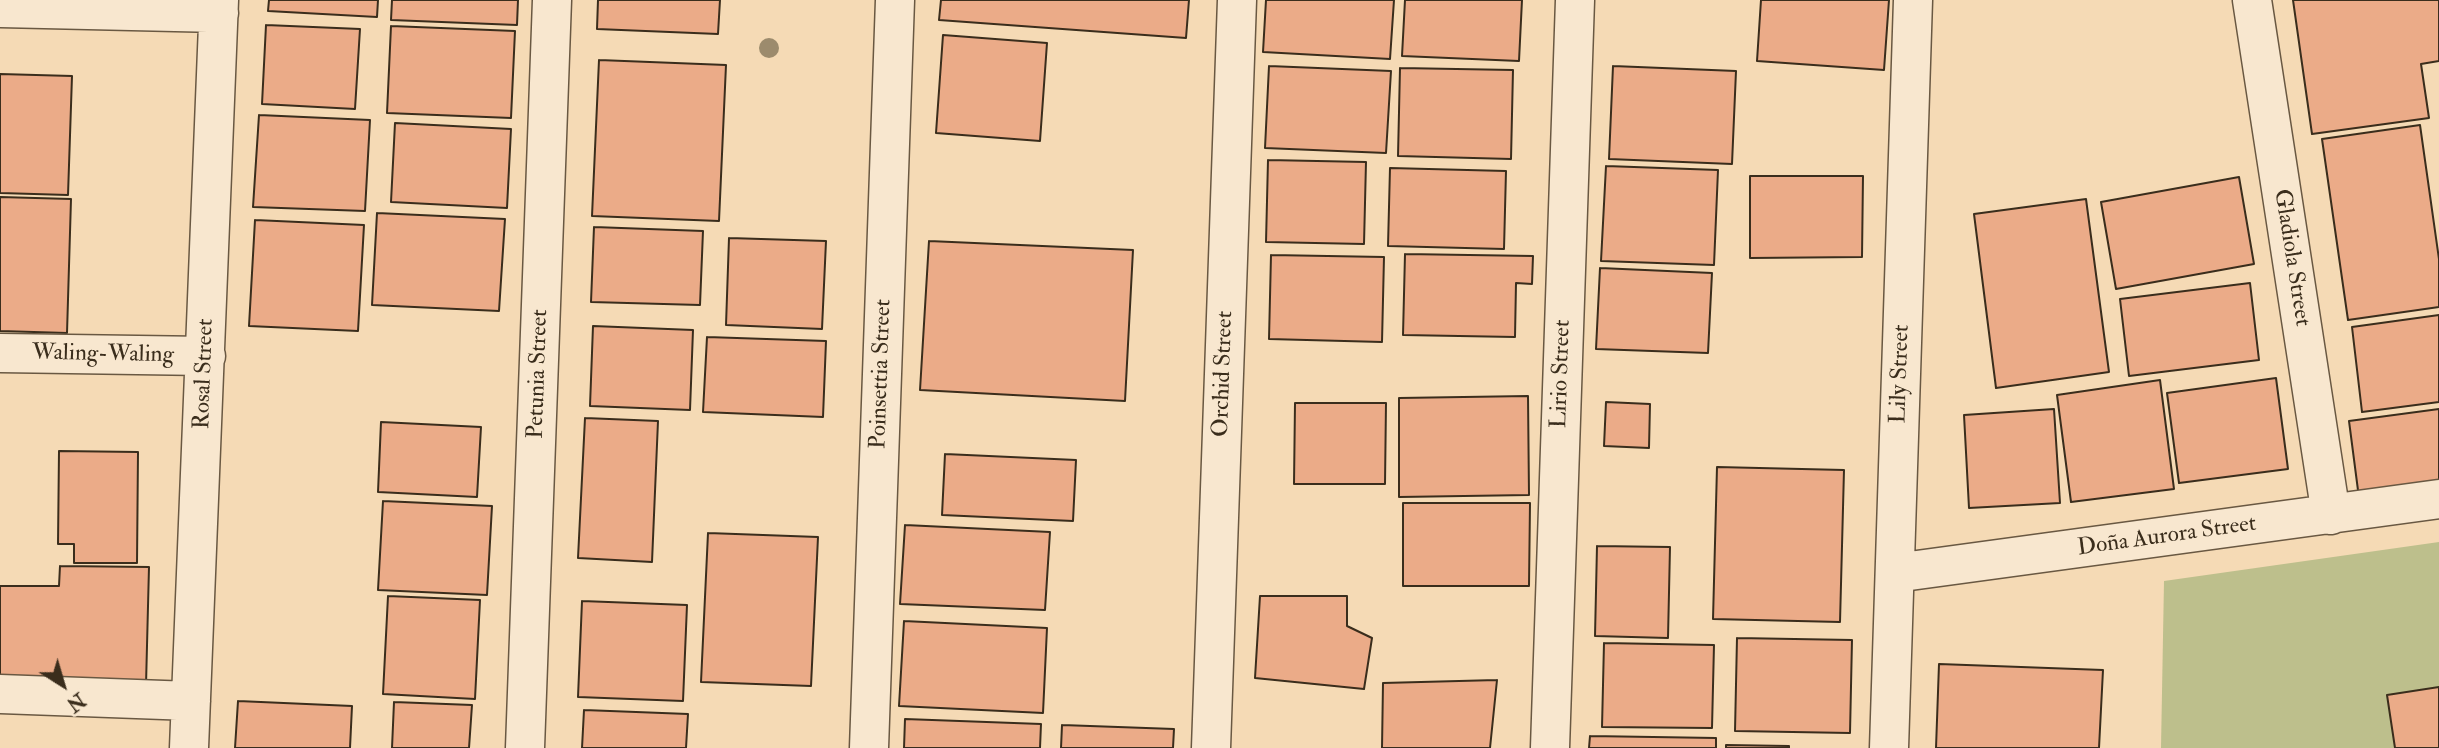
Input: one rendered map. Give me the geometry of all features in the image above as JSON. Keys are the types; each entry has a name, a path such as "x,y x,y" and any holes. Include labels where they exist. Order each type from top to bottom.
{"street":[{"name":"Petunia Street","path":"525,748 552,0"},
{"name":"Poinsettia Street","path":"869,748 895,0"},
{"name":"Orchid Street","path":"1211,748 1237,0"},
{"name":"Lirio Street","path":"1550,748 1575,0"},
{"name":"Lily Street","path":"1889,748 1913,0"},
{"name":"Gladiola Street","path":"2252,0 2331,515"},
{"path":"0,8 219,6"},
{"name":"Rosal Street","path":"189,748 219,6"},
{"name":"Waling-Waling","path":"0,353 206,356"},
{"name":"Doña Aurora Street","path":"1895,573 2439,499"},
{"path":"0,694 191,701"}],"green space":[{"path":"2439,542 2439,748 2161,748 2164,581"}],"building":[{"path":"269,0 378,0 377,17 268,11"},
{"path":"392,0 518,0 517,25 391,20"},
{"path":"598,0 720,0 718,34 597,29"},
{"path":"941,0 1189,0 1186,38 939,20"},
{"path":"1266,0 1394,0 1390,59 1263,52"},
{"path":"1405,0 1522,0 1519,61 1402,56"},
{"path":"1761,0 1889,0 1884,70 1757,61"},
{"path":"2293,0 2439,0 2439,61 2421,64 2429,118 2312,134"},
{"path":"266,25 360,29 355,109 262,104"},
{"path":"391,26 515,31 511,118 387,113"},
{"path":"943,35 1047,43 1040,141 936,133"},
{"path":"599,60 726,65 719,221 592,216"},
{"path":"1269,66 1391,71 1386,153 1265,148"},
{"path":"1613,66 1736,71 1732,164 1609,159"},
{"path":"1400,68 1513,70 1511,159 1398,156"},
{"path":"0,74 72,76 68,195 0,193"},
{"path":"259,115 370,120 365,211 253,207"},
{"path":"395,123 511,129 507,208 391,202"},
{"path":"2420,125 2439,259 2439,307 2348,320 2322,139"},
{"path":"1268,160 1366,162 1364,244 1266,242"},
{"path":"1606,166 1718,170 1714,265 1601,261"},
{"path":"1390,168 1506,171 1504,249 1388,246"},
{"path":"1750,176 1863,176 1862,257 1750,258"},
{"path":"2239,177 2254,264 2116,289 2101,202"},
{"path":"0,197 71,199 67,333 0,331"},
{"path":"2086,199 2109,372 1996,388 1974,214"},
{"path":"377,213 505,219 499,311 372,305"},
{"path":"255,220 364,225 358,331 249,326"},
{"path":"594,227 703,231 700,305 591,302"},
{"path":"729,238 826,241 822,329 726,325"},
{"path":"929,241 1133,250 1125,401 920,390"},
{"path":"1405,254 1533,256 1532,284 1516,283 1515,337 1403,335"},
{"path":"1271,255 1384,257 1382,342 1269,339"},
{"path":"1600,268 1712,273 1708,353 1596,349"},
{"path":"2250,283 2259,360 2129,376 2120,299"},
{"path":"2439,315 2439,402 2362,412 2352,327"},
{"path":"593,326 693,330 690,410 590,406"},
{"path":"707,337 826,341 823,417 703,412"},
{"path":"2276,378 2288,469 2179,483 2167,393"},
{"path":"2160,380 2174,489 2071,502 2057,395"},
{"path":"1528,396 1529,495 1399,497 1399,398"},
{"path":"1606,402 1650,404 1649,448 1604,446"},
{"path":"1295,403 1386,403 1385,484 1294,484"},
{"path":"2054,409 2060,503 1969,508 1964,415"},
{"path":"2439,409 2439,488 2359,498 2349,421"},
{"path":"585,418 658,421 652,562 578,558"},
{"path":"381,422 481,427 477,497 378,492"},
{"path":"59,451 138,452 137,563 74,563 74,544 58,544"},
{"path":"945,454 1076,460 1073,521 942,515"},
{"path":"1717,467 1844,470 1840,622 1713,619"},
{"path":"383,501 492,506 487,595 378,590"},
{"path":"1403,503 1530,503 1529,586 1403,586"},
{"path":"905,525 1050,532 1045,610 900,604"},
{"path":"708,533 818,537 811,686 701,682"},
{"path":"1597,546 1670,547 1668,638 1595,636"},
{"path":"60,566 149,567 146,685 0,683 0,586 59,586"},
{"path":"388,596 480,600 475,699 383,694"},
{"path":"1260,596 1347,596 1347,626 1372,638 1364,689 1255,678"},
{"path":"582,601 687,605 683,701 578,697"},
{"path":"904,621 1047,628 1043,713 899,706"},
{"path":"1737,638 1852,640 1850,733 1735,731"},
{"path":"1604,643 1714,645 1712,728 1602,727"},
{"path":"1939,664 2103,670 2099,748 1936,748"},
{"path":"1497,680 1490,748 1382,748 1383,683"},
{"path":"2439,687 2439,748 2395,748 2387,695"},
{"path":"238,701 352,706 350,748 235,748"},
{"path":"394,702 472,705 469,748 392,748"},
{"path":"584,710 688,714 686,748 582,748"},
{"path":"905,719 1041,724 1040,748 904,748"},
{"path":"1062,725 1174,729 1173,748 1061,748"},
{"path":"1590,736 1716,738 1716,748 1589,748"},
{"path":"1726,745 1789,746 1789,748 1726,748"}]}
